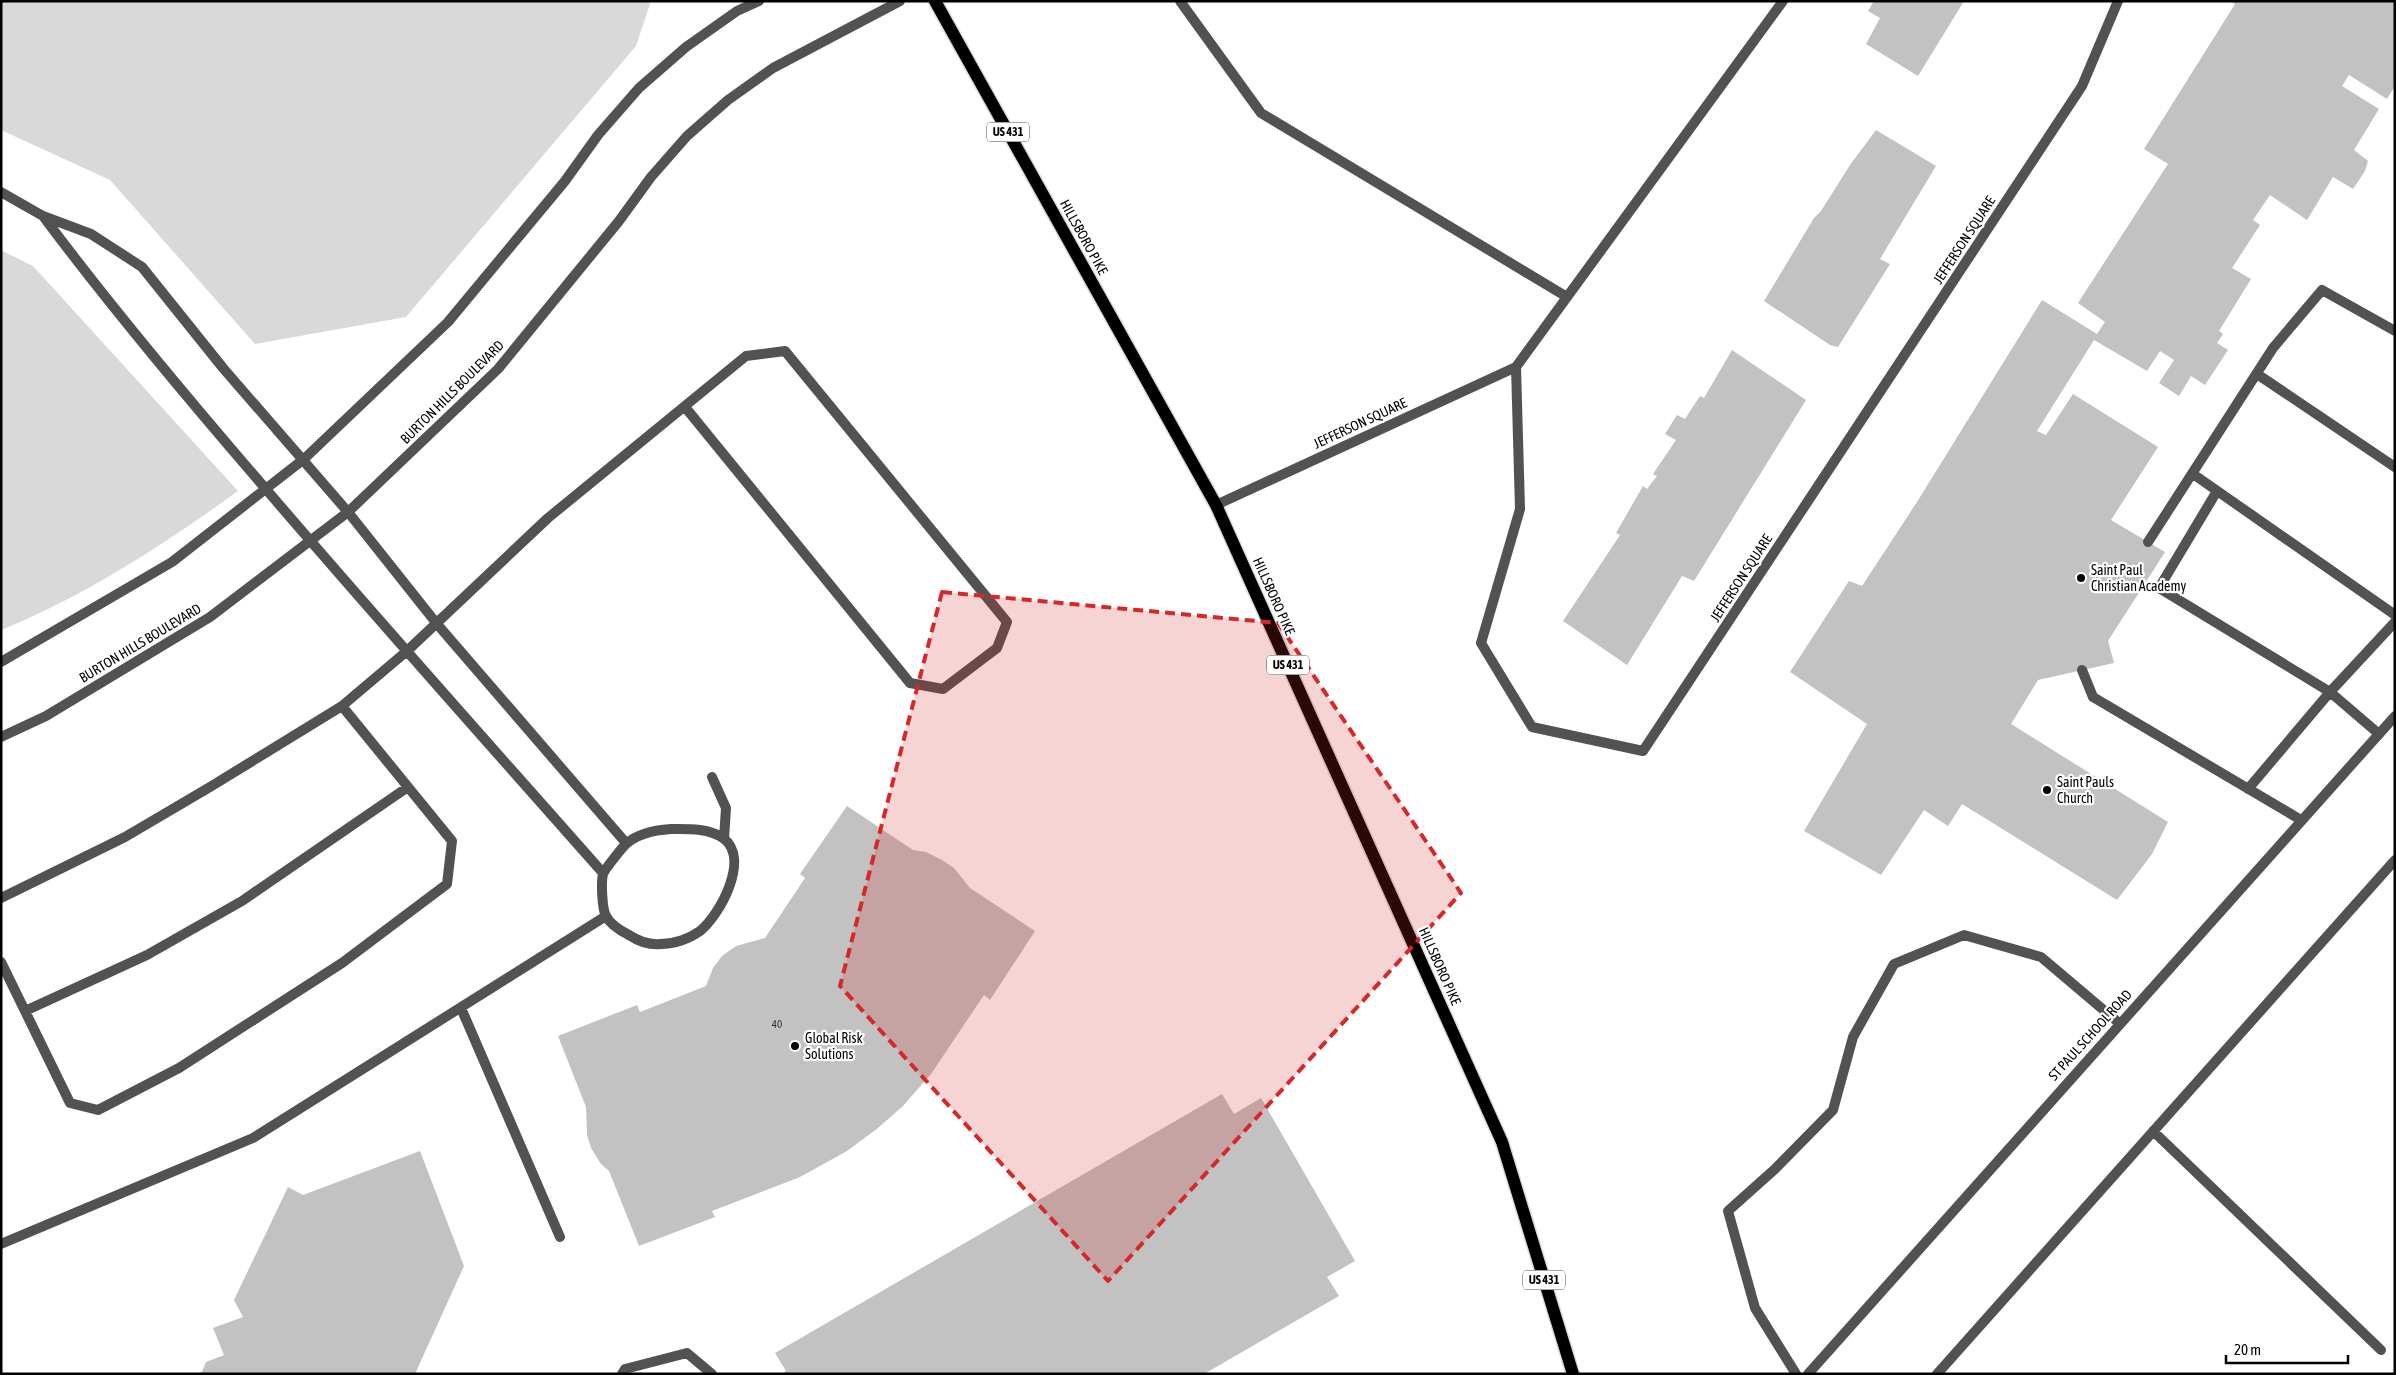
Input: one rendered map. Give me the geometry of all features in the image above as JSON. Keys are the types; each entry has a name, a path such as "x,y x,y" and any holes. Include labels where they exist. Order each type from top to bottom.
{"main road":[{"name":"HILLSBORO PIKE","path":"935,1 1216,505 1502,1142 1572,1374"}],"street":[{"path":"1,662 172,562 304,459 448,322 565,180 598,135 640,88 686,46 737,11 759,1"},
{"name":"BURTON HILLS BOULEVARD","path":"1,737 46,716 210,617 348,512 498,369 619,222 651,177 687,136 728,100 773,68 900,1"},
{"path":"1180,1 1261,113 1567,297"},
{"name":"JEFFERSON SQUARE","path":"1216,505 1516,367 1783,1"},
{"name":"JEFFERSON SQUARE","path":"1516,367 1520,509 1481,643 1532,727 1643,751 2082,86 2118,1"},
{"path":"1,192 43,216 91,234 142,267 223,368 304,459 348,512 437,624 626,843"},
{"path":"43,216 76,261 188,399 310,541 603,873"},
{"path":"2148,542 2273,348 2322,290 2395,331"},
{"path":"1,898 125,837 342,706 437,624 548,518 746,356 784,351 1007,622 997,648 943,689 910,683 685,407"},
{"path":"2257,374 2395,467"},
{"path":"2193,474 2395,615"},
{"path":"2218,491 2159,588 2330,692 2379,734"},
{"path":"2248,789 2330,692 2395,622"},
{"path":"2082,670 2093,697 2301,820"},
{"path":"1,962 70,1103 98,1110 179,1068 342,963 447,884 452,841 342,706"},
{"name":"ST PAUL SCHOOL ROAD","path":"1808,1374 2395,716"},
{"path":"712,777 726,808 724,839"},
{"path":"25,1011 147,955 242,902 408,787"},
{"path":"671,829 709,832 724,839 733,853 729,892 715,915 700,931 681,941 660,944 639,941 620,931 606,916 603,896 603,873 626,843 652,830 671,829"},
{"path":"1937,1374 2395,860"},
{"path":"1,1244 253,1138 606,916"},
{"path":"1796,1374 1755,1308 1728,1211 1775,1169 1833,1110 1853,1037 1894,964 1964,936 2041,957 2119,1024"},
{"path":"461,1008 560,1236"},
{"path":"2153,1131 2381,1350"},
{"path":"622,1374 625,1369 687,1353 712,1374"}],"highlighted area":[{"path":"942,592 1278,623 1461,893 1108,1281 840,986"}],"shaded area":[{"path":"1,1 651,1 636,46 406,317 255,344 110,180 1,130"},
{"path":"1,250 33,266 238,491 124,568 63,601 1,630"}],"building":[{"path":"1874,1 1964,1 1918,76 1866,44 1880,18 1868,11"},
{"path":"2231,1 2395,1 2395,86 2387,99 2349,75 2342,86 2379,109 2354,150 2368,161 2365,171 2353,189 2333,177 2307,220 2270,195 2253,220 2260,225 2232,268 2251,279 2219,331 2223,334 2217,343 2228,350 2205,385 2191,376 2179,396 2159,383 2174,360 2160,351 2147,371 2094,340 2037,431 2046,435 2073,394 2158,447 2111,520 2165,552 2108,641 2114,663 2038,680 2011,724 2168,822 2152,854 2117,900 1962,804 1948,826 1924,810 1881,875 1804,831 1867,724 1790,672 1849,581 1862,586 1917,502 2042,300 2097,334 2105,322 2078,303 2168,164 2144,149 2235,4"},
{"path":"1876,130 1936,166 1880,259 1890,264 1838,347 1830,345 1764,301 1814,218 1821,211 1850,165"},
{"path":"1732,350 1806,400 1694,581 1682,576 1627,665 1563,621 1620,535 1616,533 1643,486 1647,489 1657,476 1653,474 1676,440 1665,434 1677,415 1685,419 1700,396 1704,398"},
{"path":"847,806 913,850 926,852 942,860 954,868 970,888 1035,931 990,1000 984,995 931,1074 903,1106 878,1128 847,1151 800,1177 712,1211 715,1217 639,1246 609,1171 601,1164 591,1148 587,1135 586,1107 558,1036 637,1005 640,1012 706,986 713,968 722,956 736,946 765,938 805,878 800,874"},
{"path":"1222,1094 1234,1114 1261,1098 1355,1261 1327,1277 1339,1296 1204,1374 781,1374 786,1371 775,1353"},
{"path":"420,1151 464,1266 415,1374 201,1374 206,1362 224,1355 213,1328 243,1317 234,1300 288,1187 303,1195"}],"place":[{"name":"Saint Paul Christian Academy","path":"2081,578"},
{"name":"Saint Pauls Church","path":"2047,790"},
{"name":"Global Risk Solutions","path":"795,1046"}]}
